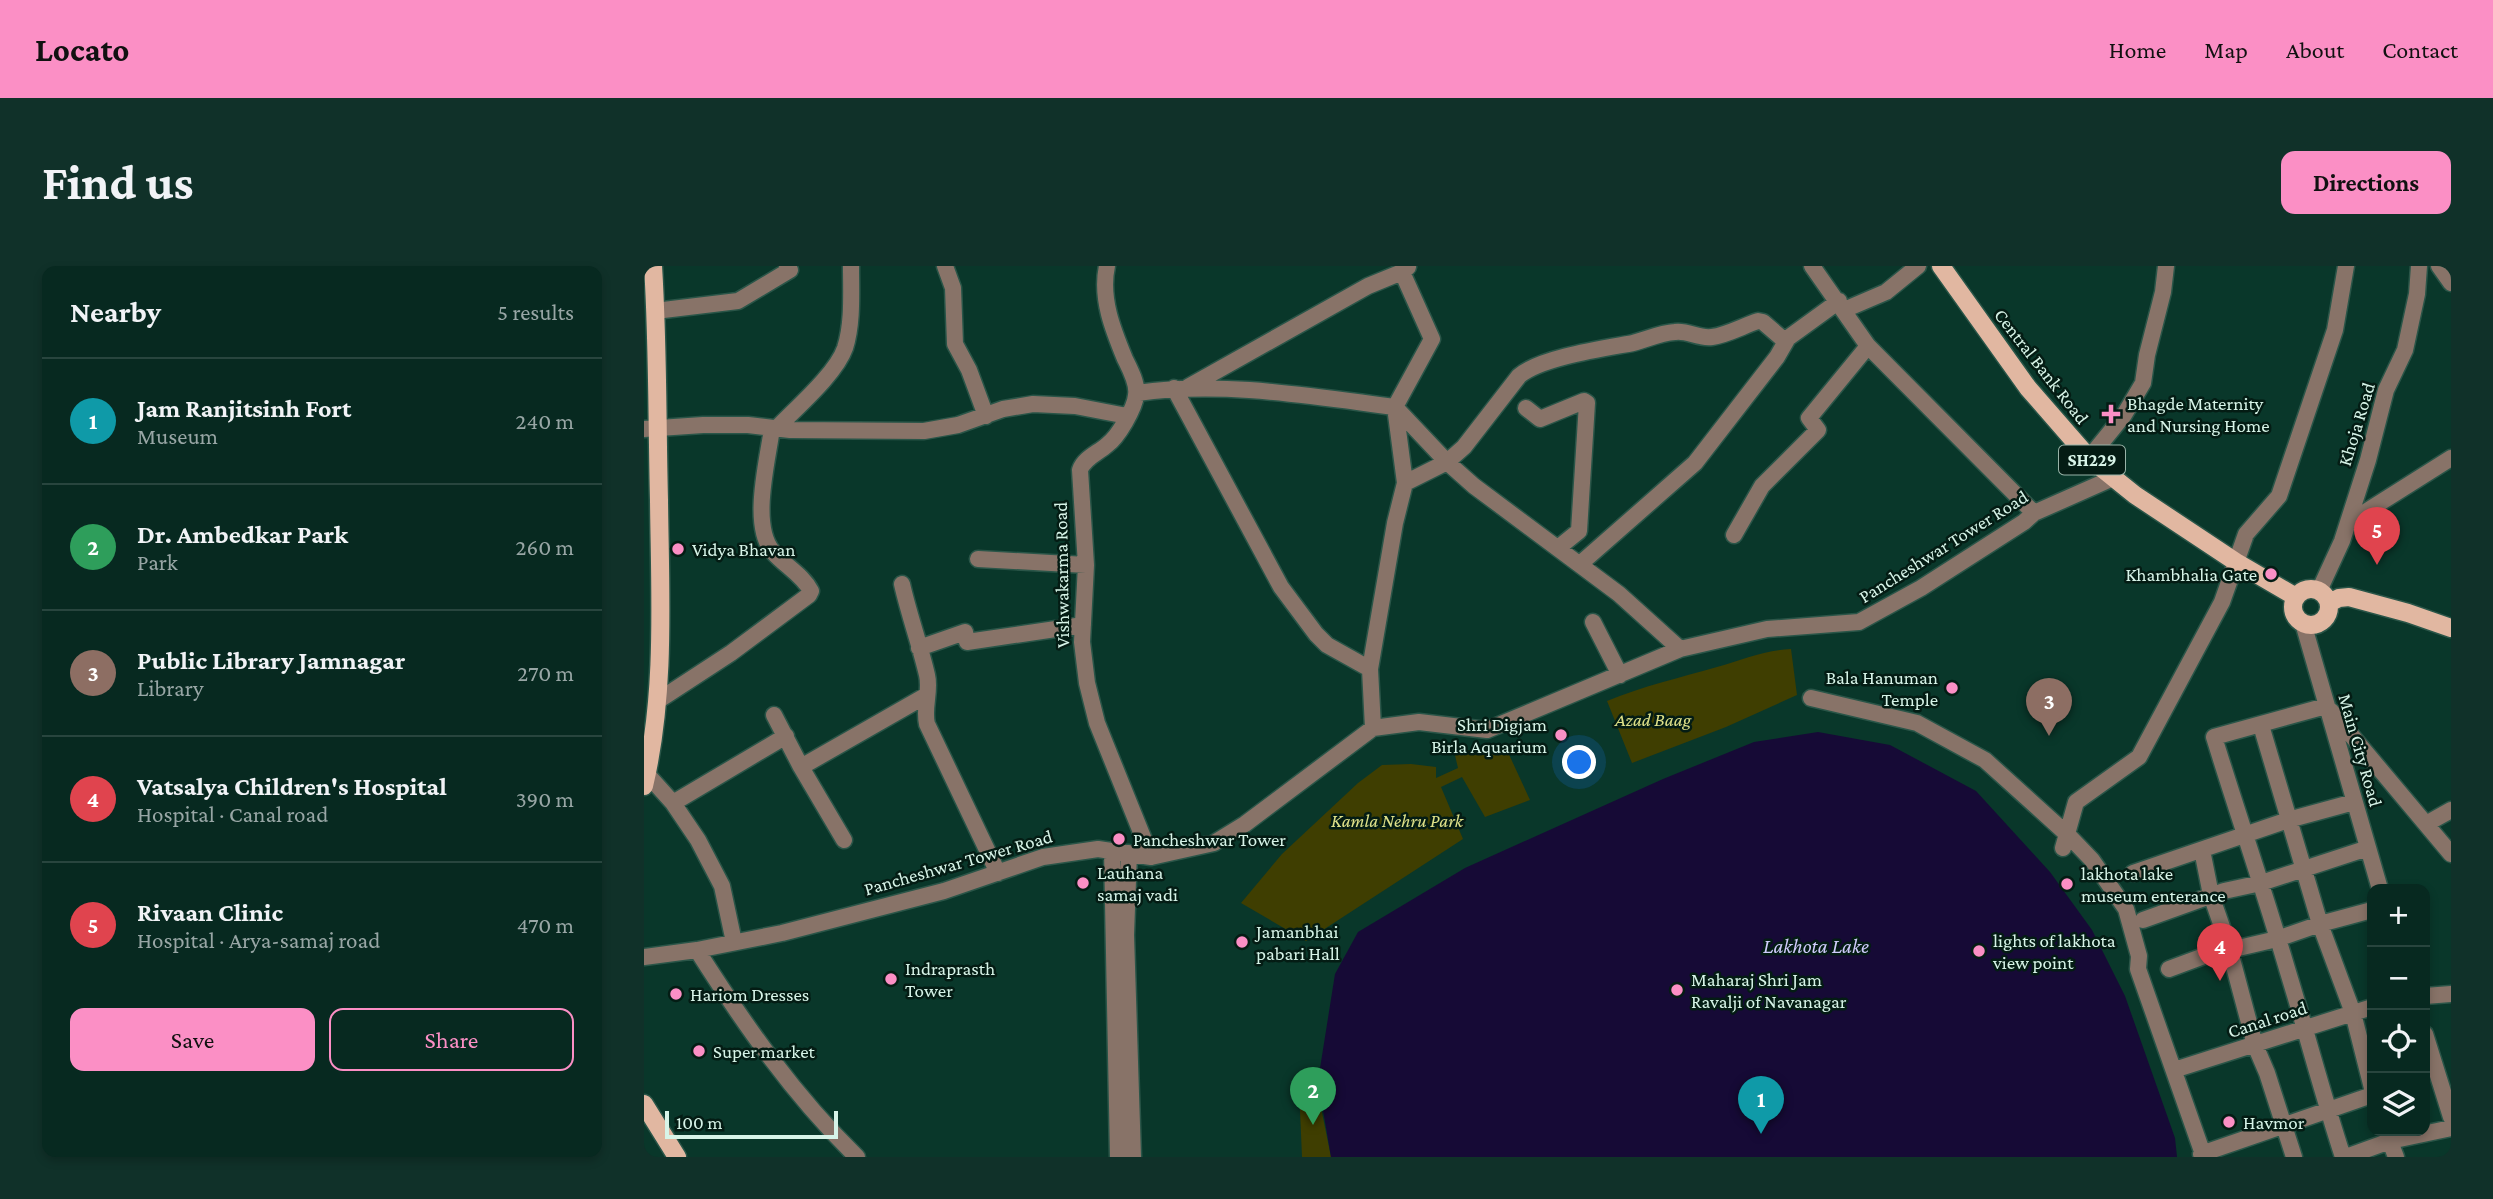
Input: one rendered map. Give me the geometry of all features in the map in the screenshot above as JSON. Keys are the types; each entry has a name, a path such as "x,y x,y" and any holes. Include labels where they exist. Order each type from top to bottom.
{"main road":[{"path":"645,780 653,747 659,700 660,587 651,429 653,266"},
{"name":"Central Bank Road","path":"1941,266 2028,388 2089,458 2113,478 2236,562 2296,597"},
{"path":"2324,597 2328,615 2320,624 2308,625 2295,615 2296,597 2305,590 2324,597 2348,597 2451,628"},
{"path":"644,1104 677,1157"}],"street":[{"path":"659,700 731,653 811,591 771,550 763,531 762,505 775,428 830,373 844,350 850,309 850,266"},
{"path":"945,266 953,288 955,344 969,370 986,416"},
{"path":"1107,266 1104,280 1105,298 1114,333 1137,393 1180,388 1254,389 1395,407 1447,462 1474,486 1619,594 1680,649"},
{"path":"1812,266 1868,346 2034,513"},
{"path":"1580,564 1695,463 1777,357 1785,341 1841,305 1886,292 1918,266"},
{"path":"2089,458 2124,415 2143,383 2147,355 2164,292 2166,266"},
{"path":"2065,841 2076,802 2139,757 2222,602 2246,534 2279,495 2335,330 2346,266"},
{"name":"Khoja Road","path":"2324,597 2368,460 2386,390 2405,351 2417,294 2419,266"},
{"path":"2440,266 2451,283"},
{"path":"652,304 738,301 792,267"},
{"path":"1180,388 1368,286 1405,269 1432,339 1395,407 1405,482 1395,523 1370,669 1373,728"},
{"path":"1405,482 1447,462 1464,447 1519,376 1530,369 1596,348 1629,344 1665,333 1682,331 1698,338 1713,337 1758,321 1763,322 1785,341"},
{"path":"1734,535 1762,486 1818,430 1809,418 1868,346"},
{"path":"1180,388 1281,587 1327,645 1370,669"},
{"name":"Vishwakarma Road","path":"1137,393 1113,440 1086,460 1080,470 1086,565 1082,642 1087,683 1097,723 1151,857"},
{"path":"1526,408 1540,419 1584,401 1587,403 1580,531 1558,548"},
{"path":"651,429 748,425 924,431 958,425 1003,409 1033,404 1075,406 1127,416"},
{"path":"2348,523 2451,458"},
{"name":"Pancheshwar Tower Road","path":"644,957 697,950 782,933 944,891 1043,857 1098,849 1151,857 1214,843 1245,824 1373,728 1419,722 1487,730 1680,649 1767,629 1859,622 1921,588 2034,513 2113,478"},
{"path":"978,559 1086,565"},
{"path":"902,584 928,677 925,710 927,724 998,873"},
{"path":"1593,622 1620,675"},
{"name":"Main City Road","path":"2303,623 2379,884"},
{"path":"919,648 965,632 967,642 1083,625"},
{"path":"802,767 927,695"},
{"path":"1811,698 1917,723 1985,760 2065,841 2092,860 2126,909 2139,956 2138,968 2203,1155 2367,1097"},
{"path":"2451,854 2326,706 2214,737 2261,883 2327,1109 2345,1157 2451,1128"},
{"path":"774,715 844,840"},
{"path":"644,723 653,747"},
{"path":"2263,732 2320,924 2353,1013 2368,1073"},
{"path":"673,803 786,736"},
{"path":"645,780 673,803 698,840 722,886 734,942"},
{"path":"2133,873 2288,820 2354,802"},
{"path":"2426,824 2451,810"},
{"path":"2143,920 2211,895 2261,883 2368,848"},
{"path":"2202,850 2211,895 2230,951 2255,1045 2267,1073 2294,1157"},
{"path":"1118,1157 1120,852"},
{"path":"1120,852 1126,935 1133,1157"},
{"path":"2169,969 2204,956 2277,939 2367,911"},
{"path":"697,950 793,1088 822,1123 857,1157"},
{"path":"2128,954 2174,1070"},
{"path":"2430,996 2451,995"},
{"name":"Canal road","path":"2174,1070 2367,1009"},
{"path":"2430,1048 2451,1117"}],"green space":[{"name":"Azad Baag","path":"1791,649 1797,695 1726,727 1632,763 1607,701 1754,656"},
{"name":"Kamla Nehru Park","path":"1506,748 1530,800 1485,817 1462,777 1441,787 1463,839 1306,941 1241,903 1282,854 1358,783 1382,765 1436,767 1436,778 1458,768 1454,751"},
{"path":"1299,1087 1317,1088 1331,1157 1302,1157"}],"water":[{"name":"Lakhota Lake","path":"1818,732 1890,745 1976,791 2050,872 2092,930 2125,996 2175,1138 2177,1157 1331,1157 1318,1081 1335,974 1358,932 1465,868 1663,779 1754,742"}],"place":[{"name":"Bhagde Maternity and Nursing Home","path":"2111,414"},
{"name":"Vidya Bhavan","path":"678,549"},
{"name":"Rivaan Clinic","path":"2377,565"},
{"name":"Khambhalia Gate","path":"2271,574"},
{"name":"Bala Hanuman Temple","path":"1952,688"},
{"name":"Shri Digjam Birla Aquarium","path":"1561,735"},
{"name":"Public Library Jamnagar","path":"2049,736"},
{"name":"Pancheshwar Tower","path":"1119,839"},
{"name":"Lauhana samaj vadi","path":"1083,883"},
{"name":"lakhota lake museum enterance","path":"2067,884"},
{"name":"Jamanbhai pabari Hall","path":"1242,942"},
{"name":"lights of lakhota view point","path":"1979,951"},
{"name":"Indraprasth Tower","path":"891,979"},
{"name":"Vatsalya Children's Hospital","path":"2220,981"},
{"name":"Maharaj Shri Jam Ravalji of Navanagar","path":"1677,990"},
{"name":"Hariom Dresses","path":"676,994"},
{"name":"Super market","path":"699,1051"},
{"name":"Havmor","path":"2229,1122"},
{"name":"Dr. Ambedkar Park","path":"1313,1125"},
{"name":"Jam Ranjitsinh Fort","path":"1761,1134"}]}
